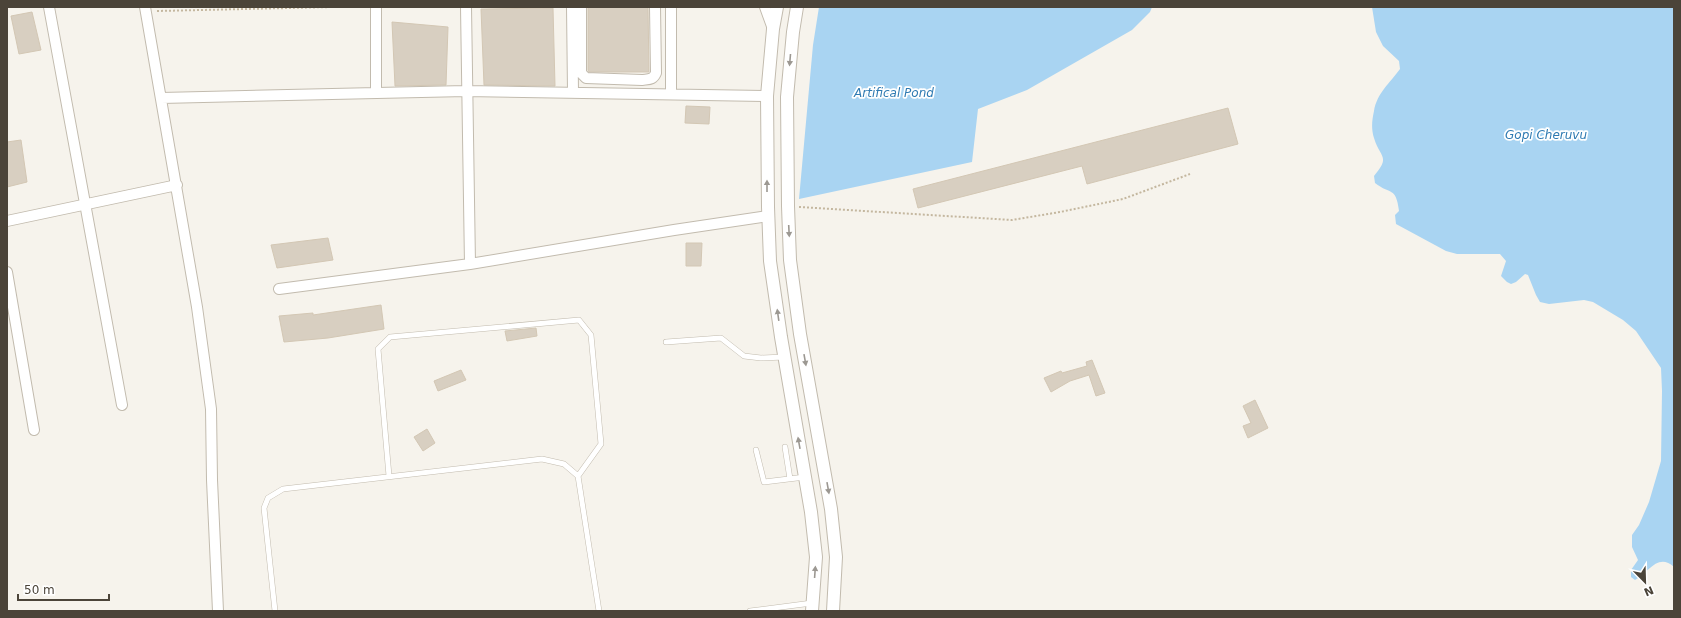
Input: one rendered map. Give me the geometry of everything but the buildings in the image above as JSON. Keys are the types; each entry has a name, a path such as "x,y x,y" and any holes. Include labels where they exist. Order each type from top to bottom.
{"street":[{"path":"49,7 122,405"},
{"path":"376,7 376,93"},
{"path":"466,7 466,91 470,264"},
{"path":"572,7 573,92"},
{"path":"581,7 581,73 586,78 642,80 654,77 656,73 655,7"},
{"path":"671,7 671,94"},
{"path":"764,7 773,29"},
{"path":"777,7 773,29 767,96 770,262 784,357 811,512 816,558 813,607 833,606 836,557 831,509 799,326 790,260 787,97 793,32 797,7"},
{"path":"145,9 177,185 197,307 211,409 212,480 218,611"},
{"path":"773,29 793,32"},
{"path":"601,79 601,93"},
{"path":"642,80 642,93"},
{"path":"161,98 466,91 767,96"},
{"path":"7,221 177,185"},
{"path":"279,289 470,264 768,216"},
{"path":"7,272 34,430"}],"lane":[{"path":"389,476 378,349 390,337 579,320 591,335 601,444 578,476"},
{"path":"666,342 721,338 744,356 761,358 784,357"},
{"path":"784,448 790,479"},
{"path":"756,450 764,482 805,477"},
{"path":"275,611 264,508 268,498 283,489 542,458 564,464 578,476 600,611"},
{"path":"750,611 813,607"}],"path":[{"path":"145,9 333,7"},
{"path":"788,206 1012,220 1060,212 1122,198 1190,174"}],"water":[{"name":"Artifical Pond","path":"819,7 1152,7 1150,12 1132,30 1027,90 978,109 972,162 799,199 813,45"},
{"name":"Gopi Cheruvu","path":"1372,7 1674,7 1674,567 1668,563 1658,563 1653,565 1635,580 1631,577 1631,570 1638,560 1632,547 1632,535 1639,525 1649,502 1661,461 1661,368 1636,331 1623,320 1593,302 1584,300 1549,304 1540,302 1528,275 1525,274 1516,282 1511,284 1501,276 1506,261 1500,254 1457,254 1446,251 1396,224 1395,215 1399,211 1398,203 1394,194 1375,183 1374,176 1382,164 1383,157 1376,145 1372,131 1372,124 1378,99 1384,88 1400,69 1399,61 1383,46 1376,32"}]}
